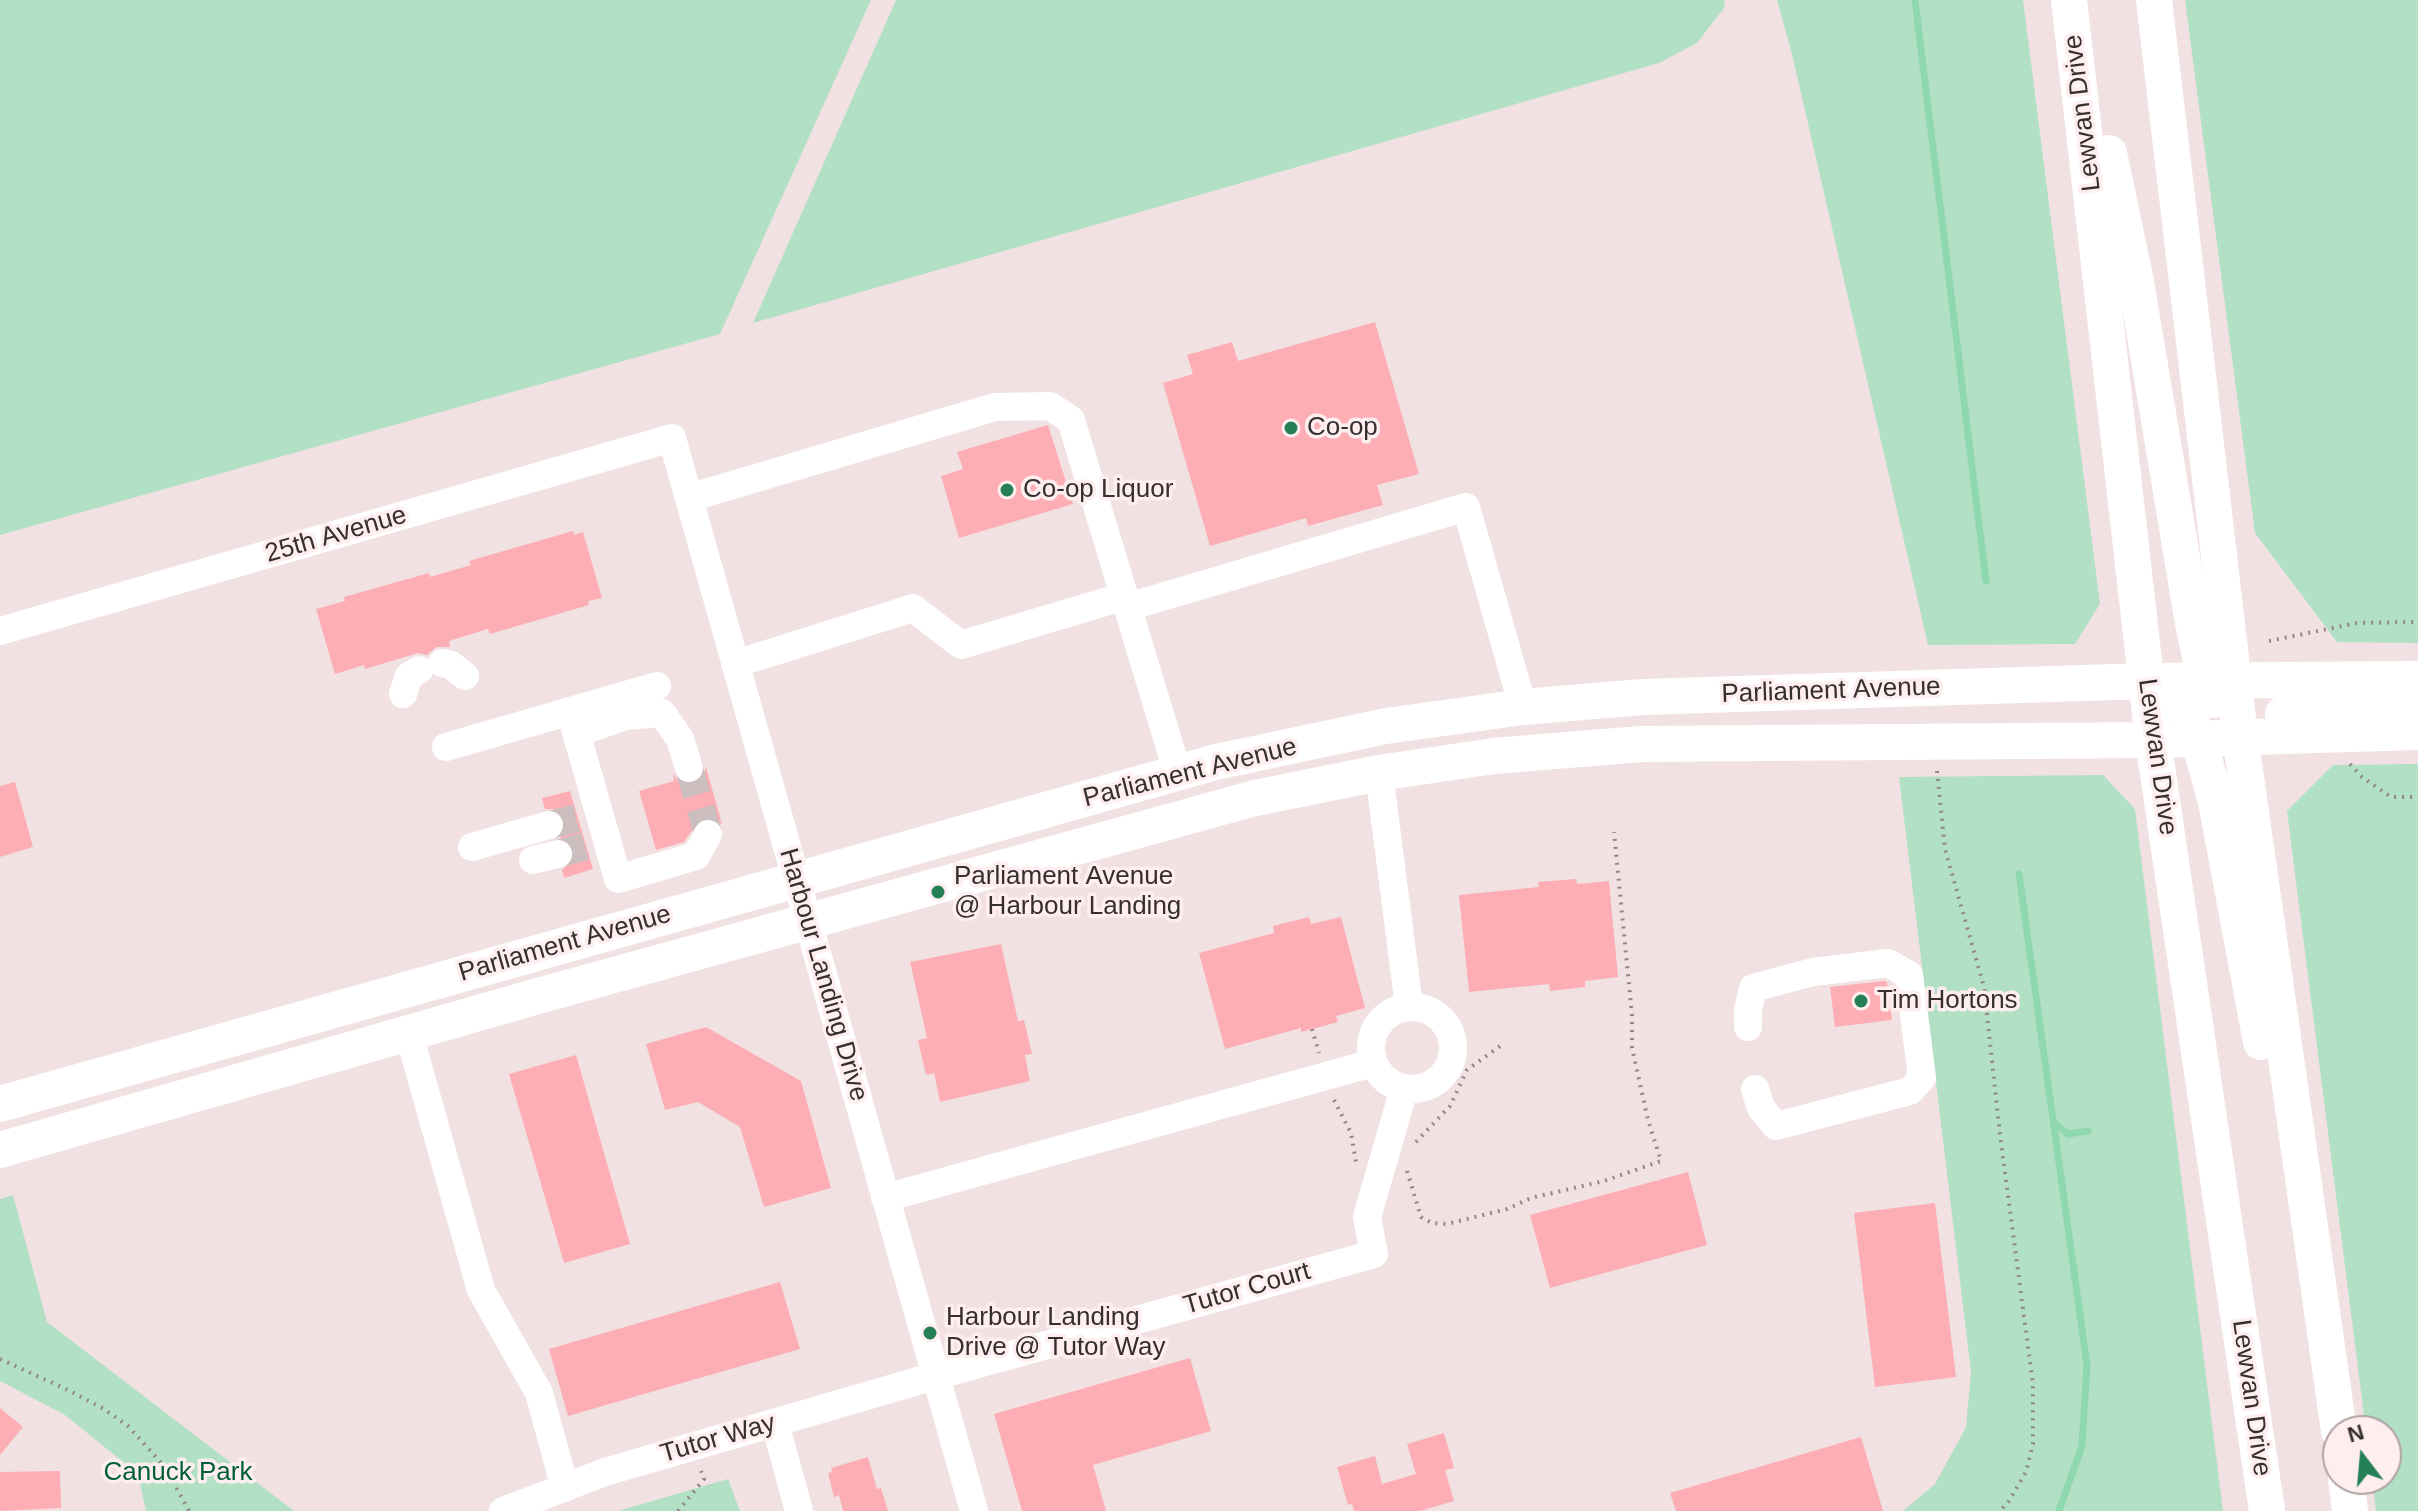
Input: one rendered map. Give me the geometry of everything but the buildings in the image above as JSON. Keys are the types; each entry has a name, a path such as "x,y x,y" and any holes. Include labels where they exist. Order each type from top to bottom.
{"main road":[{"name":"Lewvan Drive","path":"2069,0 2153,740 2267,1511"},
{"path":"2077,0 2136,282 2176,528 2220,680"},
{"path":"2154,0 2220,680 2219,726 2336,1415"},
{"name":"Parliament Avenue","path":"0,1104 1216,762 1386,726 1523,707 1643,697 2147,681 2418,679"},
{"path":"2147,681 2173,697 2187,713 2219,726 2418,701"},
{"name":"Parliament Avenue","path":"0,1150 1255,798 1379,773 1494,756 1641,744 2153,740 2219,726 2331,735 2418,732"}],"street":[{"path":"689,498 995,407 1050,406 1071,420 1178,774"},
{"name":"Harbour Landing Drive","path":"672,438 974,1511"},
{"name":"25th Avenue","path":"0,631 672,438"},
{"path":"735,664 913,608 961,645 1466,507 1523,707"},
{"path":"403,694 409,676 442,670"},
{"path":"574,722 657,686"},
{"path":"446,747 574,722 662,713 680,739 689,768"},
{"path":"574,722 589,815 597,843 618,879 696,856 708,834"},
{"path":"1379,773 1409,1006"},
{"path":"472,847 549,825"},
{"path":"1748,1027 1753,988 1813,972 1888,963 1909,975 1922,1078 1910,1091 1776,1126 1761,1108 1755,1089"},
{"path":"1409,1006 1424,1008 1442,1019 1454,1047 1441,1078 1420,1090 1404,1089 1382,1078 1373,1063 1371,1041 1378,1023 1409,1006"},
{"path":"409,1034 481,1290 539,1393 565,1488"},
{"path":"885,1198 1373,1063"},
{"name":"Tutor Court","path":"935,1376 1374,1254 1367,1217 1404,1089"},
{"name":"Tutor Way","path":"503,1511 605,1472 935,1376"},
{"path":"775,1423 799,1511"}],"path":[{"path":"2269,641 2357,623 2418,622"},
{"path":"2331,735 2347,761 2380,791 2391,797 2418,797"},
{"path":"1934,742 1945,849 1984,987 2033,1384 2033,1444 2026,1472 2000,1511"},
{"path":"1405,1167 1421,1217 1432,1223 1447,1224 1507,1209 1531,1198 1604,1181 1661,1161 1648,1120 1632,1048 1632,1015 1614,832"},
{"path":"1312,1029 1325,1077 1351,1133 1356,1174"},
{"path":"1413,1146 1450,1106 1467,1070 1503,1044"},
{"path":"0,1359 70,1391 128,1426 165,1467 189,1511"},
{"path":"678,1511 704,1479 695,1446"}],"green space":[{"path":"0,0 871,0 720,334 0,535"},
{"path":"896,0 1725,0 1724,8 1697,43 1659,63 753,323"},
{"path":"1777,0 2023,0 2100,604 2075,644 1928,645"},
{"path":"2185,0 2418,0 2418,643 2337,642 2255,533"},
{"path":"2418,764 2418,1511 2376,1511 2374,1495 2402,1495 2402,1415 2364,1415 2287,811 2333,765"},
{"path":"2103,775 2135,809 2223,1511 1903,1511 1935,1484 1966,1427 1971,1372 1899,777"},
{"name":"Canuck Park","path":"13,1195 47,1322 294,1511 146,1511 138,1474 65,1415 0,1381 0,1199"},
{"path":"728,1479 740,1511 618,1511"}],"waterway":[{"path":"1915,0 1986,581"},
{"path":"2019,874 2087,1365 2082,1446 2059,1511"},
{"path":"2054,1123 2068,1134 2088,1131"}],"tunnel":[{"path":"689,768 708,834"},
{"path":"549,825 578,818"},
{"path":"558,854 586,846"}],"place":[{"name":"Co-op","path":"1291,428"},
{"name":"Co-op Liquor","path":"1007,490"},
{"name":"Parliament Avenue @ Harbour Landing","path":"938,892"},
{"name":"Tim Hortons","path":"1861,1001"},
{"name":"Harbour Landing Drive @ Tutor Way","path":"930,1333"}]}
